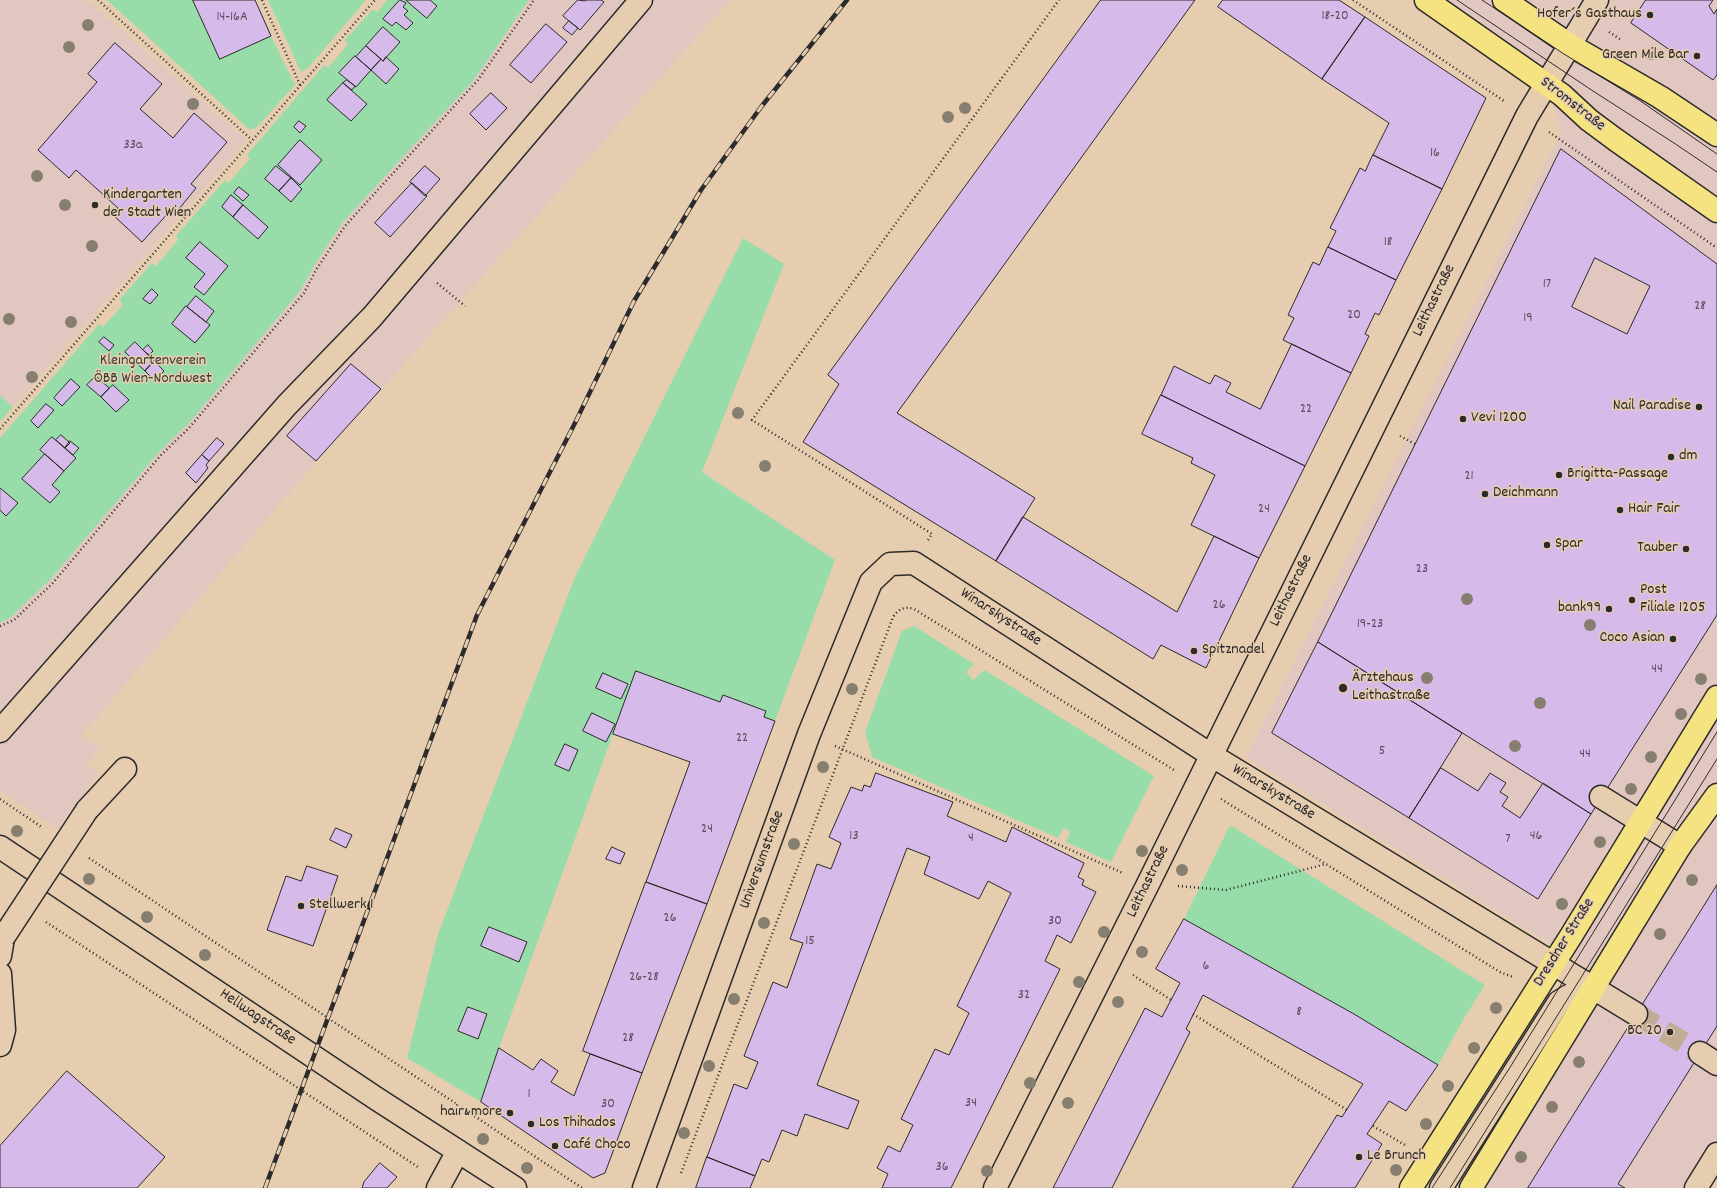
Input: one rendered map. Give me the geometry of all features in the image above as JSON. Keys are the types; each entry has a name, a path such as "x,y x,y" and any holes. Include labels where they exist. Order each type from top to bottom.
{"main road":[{"name":"Stromstraße","path":"1426,0 1562,95 1589,120 1717,211"},
{"path":"1504,0 1570,45 1660,97 1717,135"},
{"name":"Dresdner Straße","path":"1411,1188 1554,963 1717,697"},
{"path":"1470,1188 1680,846 1717,795"}],"street":[{"path":"0,731 287,405 372,317 640,0"},
{"name":"Leithastraße","path":"995,1188 1110,961 1526,116 1597,0"},
{"name":"Universumstraße","path":"644,1188 809,734 871,582 890,564 914,563"},
{"name":"Winarskystraße","path":"914,563 1211,755 1636,1014"},
{"path":"1,945 87,810 125,769"},
{"path":"1601,797 1680,846"},
{"name":"Hellwagstraße","path":"0,847 364,1090 515,1188"},
{"path":"1554,963 1560,985 1559,1002"},
{"path":"0,974 4,1030 0,1045"},
{"path":"1559,1002 1571,994 1594,988"},
{"name":"Dresdner Straße","path":"1441,1188 1559,1002"},
{"path":"440,1185 458,1151"},
{"path":"1696,1188 1717,1154"}],"path":[{"path":"98,0 252,140"},
{"path":"262,0 300,85"},
{"path":"0,429 375,0"},
{"path":"0,626 14,620 52,584 161,455 189,428 304,294 316,270 345,226 478,80 534,0"},
{"path":"914,563 932,534 752,420 1059,0"},
{"path":"1353,0 1526,116 1717,248"},
{"path":"436,282 465,306"},
{"path":"678,1181 894,617 903,608 908,607 914,609 1500,972 1512,977"},
{"path":"809,734 842,750 1148,884 1226,890 1326,864"},
{"path":"0,799 46,830"},
{"path":"86,857 582,1188"},
{"path":"39,918 440,1185"},
{"path":"1110,961 1171,1000"},
{"path":"1193,1014 1347,1110"},
{"path":"1373,1126 1409,1148"}],"shaded area":[{"name":"Kindergarten der Stadt Wien","path":"0,0 87,0 246,140 13,407 0,395"},
{"path":"529,0 730,0 302,478 81,736 100,748 86,766 99,773 58,829 0,791 0,623 11,617 50,580 159,452 189,423 223,383 301,290 314,266 343,222 473,81"},
{"path":"1447,0 1717,0 1717,1156 1697,1188 1452,1188 1582,963 1246,757 1561,133 1545,72"}],"green space":[{"path":"107,0 193,0 220,59 271,36 295,85 256,128 250,130"},
{"path":"268,0 366,0 308,68 301,72"},
{"name":"Kleingartenverein ÖBB Wien-Nordwest","path":"387,0 529,0 473,81 343,222 314,266 301,290 223,383 189,423 159,452 50,580 11,617 0,623 0,438 99,324 103,327 123,305 120,299 152,263 156,266 178,240 176,236 225,180 228,183 250,159 247,155 324,65 328,68 348,44 345,40 373,9 377,12"},
{"path":"743,238 784,264 702,472 835,560 775,721 764,717 766,711 720,702 613,734 499,1048 481,1102 407,1058 438,934 575,577"},
{"path":"0,395 13,407 0,422"},
{"path":"914,626 974,664 966,672 973,680 985,670 1154,776 1111,862 1066,842 1070,832 1064,828 1058,838 872,757 865,732 902,631"},
{"path":"1230,825 1485,985 1438,1065 1354,1014 1184,919"}],"building":[{"path":"193,0 255,0 271,36 220,59"},
{"path":"400,0 406,3 403,7 408,11 404,15 413,23 406,30 396,22 392,26 383,19"},
{"path":"406,0 430,0 437,6 427,18"},
{"path":"578,0 601,0 604,2 580,30 563,16"},
{"path":"1101,0 1195,0 897,413 1035,498 996,561 803,442 839,384 828,375"},
{"path":"1223,0 1339,0 1365,17 1322,79 1218,7"},
{"path":"1646,0 1713,0 1709,6 1714,14 1717,9 1717,75 1713,80 1631,23"},
{"path":"1365,17 1486,98 1442,189 1373,155 1389,123 1322,79"},
{"path":"569,21 578,28 572,35 563,28"},
{"path":"546,24 567,42 531,83 510,65"},
{"path":"383,27 400,42 383,61 366,46"},
{"path":"115,43 162,84 140,109 173,138 194,113 227,142 191,184 196,188 179,209 175,213 171,210 142,242 112,214 118,208 76,170 69,178 38,150 97,82 88,74"},
{"path":"366,46 381,59 371,70 356,57"},
{"path":"355,56 371,70 356,87 339,73"},
{"path":"386,57 399,69 386,84 371,70 381,59 383,61"},
{"path":"347,80 355,86 352,90 343,83"},
{"path":"343,83 367,104 351,121 327,100"},
{"path":"491,93 507,108 486,130 470,114"},
{"path":"299,121 306,126 300,133 294,127"},
{"path":"300,140 322,160 300,185 278,165"},
{"name":"Brigitta-Passage","path":"1561,149 1717,264 1717,615 1591,814 1318,642","holes":["1595,258 1650,286 1627,334 1572,307"]},
{"path":"1373,155 1442,189 1396,280 1328,247 1336,231 1330,228 1360,168 1365,171"},
{"path":"276,166 291,178 279,191 265,179"},
{"path":"425,166 440,179 425,196 410,182"},
{"path":"291,178 302,189 291,202 279,191"},
{"path":"412,183 427,196 390,237 375,223"},
{"path":"239,187 249,195 243,201 234,193"},
{"path":"231,195 243,205 233,217 222,207"},
{"path":"243,205 268,227 258,239 233,217"},
{"path":"200,242 228,266 204,295 194,287 205,274 186,258"},
{"path":"1328,247 1396,280 1379,315 1375,313 1365,334 1369,336 1351,373 1283,340 1294,318 1288,315 1313,262 1319,265"},
{"path":"152,289 158,295 150,304 143,299"},
{"path":"196,296 214,311 206,322 187,307"},
{"path":"186,306 210,325 195,343 172,324"},
{"path":"104,337 114,345 109,351 99,342"},
{"path":"135,342 154,361 145,371 125,352"},
{"path":"1292,344 1351,373 1305,466 1161,395 1174,366 1210,384 1215,375 1231,383 1226,392 1260,409"},
{"path":"148,345 153,351 149,355 143,350"},
{"path":"154,361 164,371 155,381 145,371"},
{"path":"351,364 381,389 316,461 287,436"},
{"path":"96,376 109,388 101,397 87,385"},
{"path":"71,379 80,387 62,406 54,398"},
{"path":"113,385 129,400 116,412 101,397"},
{"path":"1161,395 1305,466 1259,558 1191,525 1215,475 1191,463 1193,458 1142,434"},
{"path":"46,404 54,410 38,428 31,421"},
{"path":"61,435 70,443 65,448 56,440"},
{"path":"52,437 76,458 64,471 40,450"},
{"path":"217,438 224,444 209,461 202,455"},
{"path":"70,441 79,448 73,455 65,448"},
{"path":"45,454 64,471 52,485 60,492 50,503 22,479"},
{"path":"202,455 209,461 206,465 208,468 196,483 186,473"},
{"path":"0,488 18,503 6,516 0,510"},
{"path":"1023,517 1177,612 1214,536 1259,558 1206,668 1161,645 1153,659 996,561"},
{"name":"Ärztehaus Leithastraße","path":"1318,642 1462,733 1409,818 1272,733"},
{"path":"636,671 720,702 723,695 766,711 764,717 775,721 707,904 646,882 690,762 613,734"},
{"path":"603,673 628,684 621,699 596,688"},
{"path":"592,713 615,724 606,742 583,731"},
{"path":"565,744 578,750 569,771 555,765"},
{"path":"1441,768 1478,791 1490,773 1506,783 1500,792 1508,797 1502,806 1520,818 1543,783 1591,814 1538,899 1409,818"},
{"path":"876,773 953,802 947,816 1006,842 1012,827 1084,863 1078,877 1084,880 1082,885 1096,892 1071,943 1057,935 1045,961 1060,969 951,1188 882,1188 888,1174 877,1168 888,1146 900,1152 913,1125 901,1119 935,1049 949,1055 969,1013 957,1006 1011,893 988,881 979,899 924,874 930,857 907,848 817,1085 859,1101 848,1129 805,1114 797,1136 782,1130 769,1162 762,1159 755,1176 707,1157 734,1084 747,1089 758,1062 744,1056 773,982 787,988 803,943 790,939 817,864 831,869 841,843 829,837 851,787 862,791 864,785 870,787"},
{"path":"336,828 352,835 346,848 330,840"},
{"path":"612,847 625,853 620,864 606,859"},
{"name":"Stellwerk 1","path":"307,866 338,876 313,946 267,930 286,876 301,881"},
{"path":"646,882 707,904 642,1073 583,1051"},
{"name":"BC 20","path":"1717,885 1717,1026 1618,1184 1625,1188 1528,1188"},
{"path":"1184,919 1354,1014 1438,1065 1406,1111 1389,1101 1367,1134 1382,1144 1355,1188 1292,1188 1337,1115 1342,1117 1363,1084 1203,995 1186,1029 1190,1032 1112,1188 1053,1188 1145,1008 1162,1017 1180,983 1156,969"},
{"path":"489,927 527,942 519,962 481,946"},
{"path":"468,1007 487,1014 478,1039 458,1031"},
{"path":"499,1048 533,1070 541,1059 558,1071 551,1082 574,1096 590,1054 642,1073 605,1173 593,1178 481,1102"},
{"path":"67,1071 165,1157 137,1188 0,1188 0,1146"},
{"path":"707,1157 755,1176 750,1188 696,1188"},
{"path":"380,1163 397,1177 387,1188 362,1188 364,1182"}],"tunnel":[{"path":"1636,1014 1700,1053"}],"tram line":[{"path":"1457,0 1717,172"},
{"path":"1482,0 1564,54 1639,100 1717,154"},
{"path":"1432,1188 1509,1069 1717,732"},
{"path":"1450,1188 1717,759"}],"railway":[{"path":"265,1188 477,615 576,421 634,301 701,190 761,107 847,0"}],"place":[{"name":"Hofer´s Gasthaus","path":"1650,15"},
{"name":"Green Mile Bar","path":"1697,56"},
{"name":"Kindergarten der Stadt Wien","path":"95,205"},
{"name":"Nail Paradise","path":"1699,407"},
{"name":"Vevi 1200","path":"1463,419"},
{"name":"dm","path":"1671,457"},
{"name":"Brigitta-Passage","path":"1559,475"},
{"name":"Deichmann","path":"1485,494"},
{"name":"Hair Fair","path":"1620,510"},
{"name":"Spar","path":"1547,545"},
{"name":"Tauber","path":"1686,549"},
{"name":"Post Filiale 1205","path":"1632,600"},
{"name":"bank99","path":"1609,609"},
{"name":"Coco Asian","path":"1673,639"},
{"name":"Spitznadel","path":"1194,651"},
{"name":"Ärztehaus Leithastraße","path":"1343,688"},
{"name":"Stellwerk 1","path":"301,906"},
{"name":"BC 20","path":"1670,1032"},
{"name":"hair&more","path":"510,1113"},
{"name":"Los Thihados","path":"531,1124"},
{"name":"Café Choco","path":"555,1146"},
{"name":"Le Brunch","path":"1359,1157"}]}
